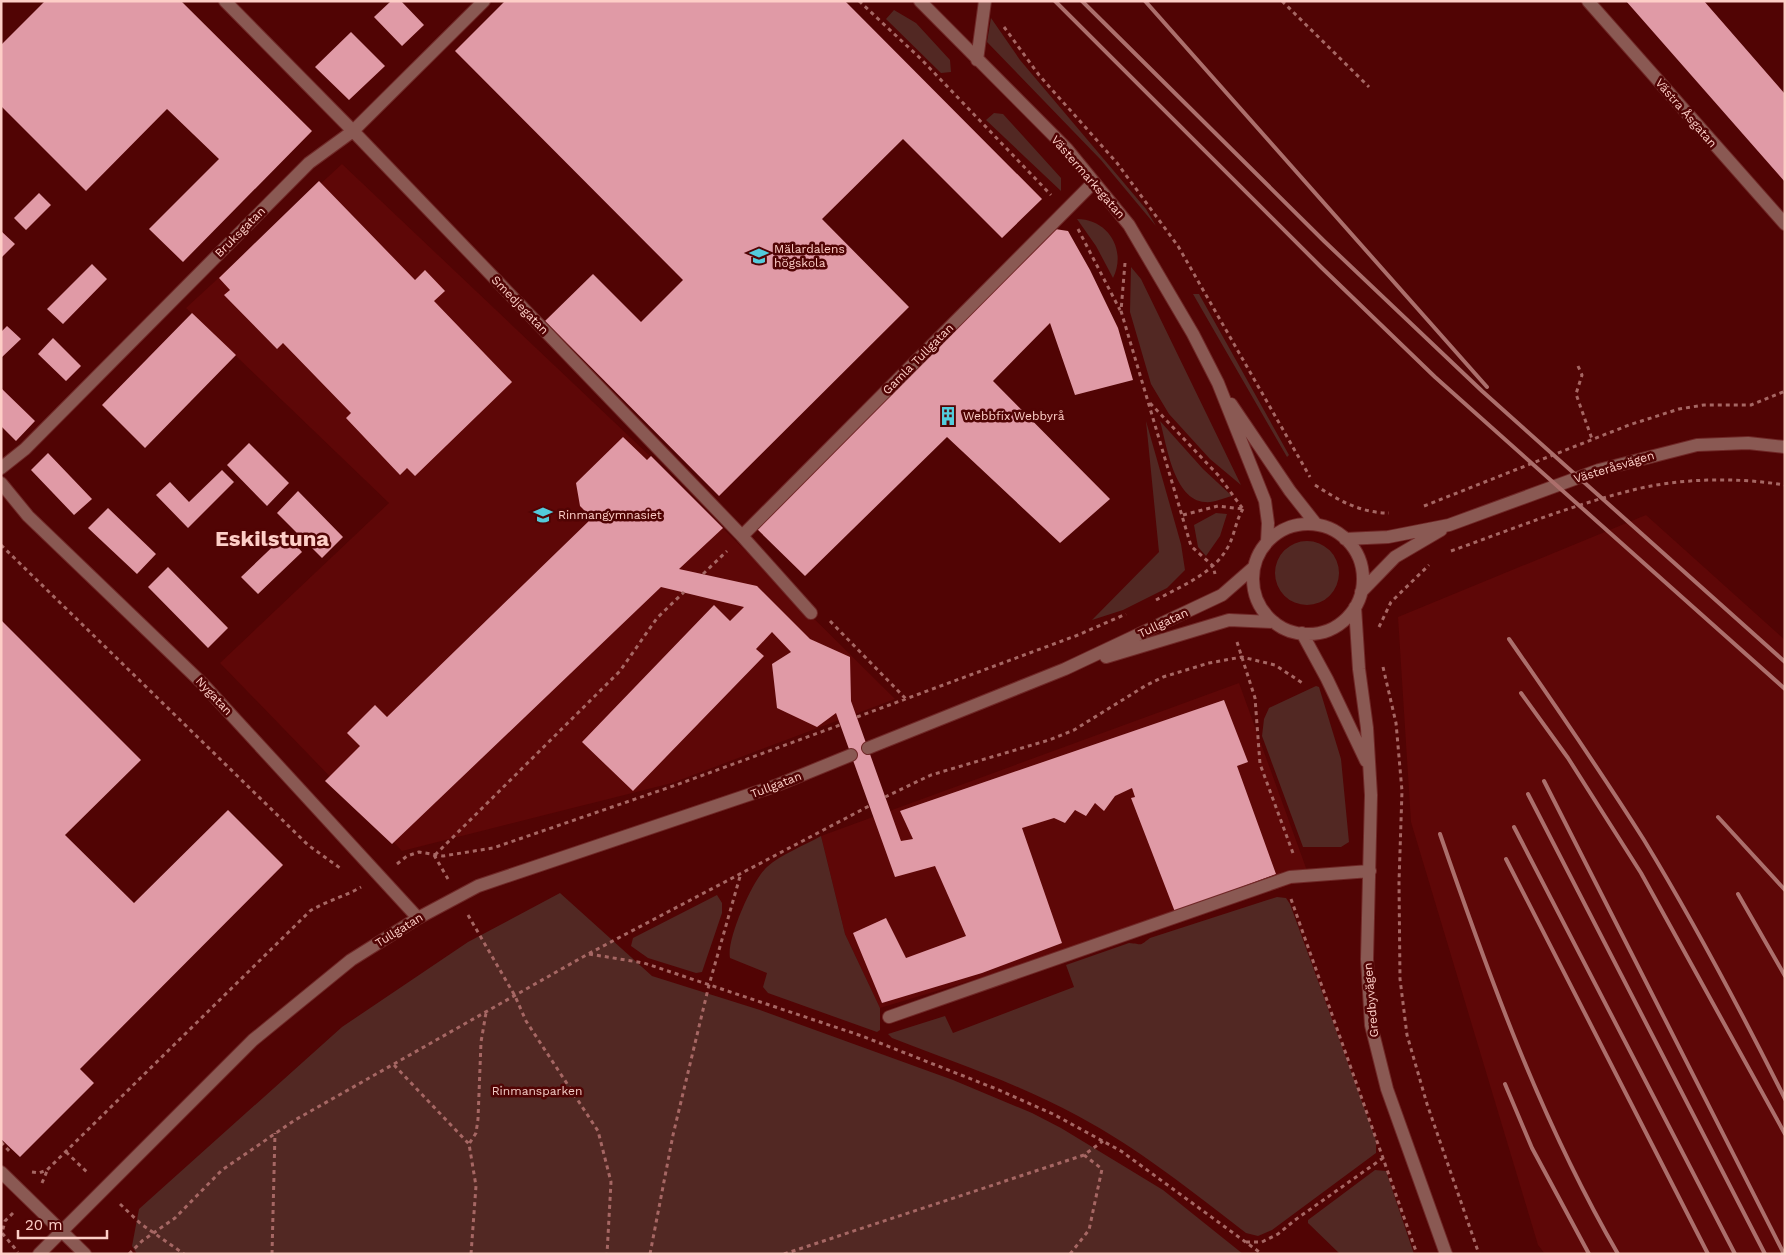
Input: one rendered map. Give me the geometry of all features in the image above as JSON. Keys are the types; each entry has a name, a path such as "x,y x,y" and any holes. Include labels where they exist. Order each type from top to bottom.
{"street":[{"name":"Smedjegatan","path":"225,1 353,131 742,536 811,613"},
{"name":"Bruksgatan","path":"1,468 24,449 310,163 353,131 484,1"},
{"name":"Västermarksgatan","path":"920,1 1067,150 1129,225 1193,334 1218,383 1265,501 1268,523 1267,542"},
{"path":"977,60 985,1"},
{"name":"Västra Åsgatan","path":"1588,1 1785,224"},
{"name":"Gamla Tullgatan","path":"742,536 1094,182"},
{"name":"Västermarksgatan","path":"1218,383 1290,491 1316,524"},
{"name":"Västeråsvägen","path":"1345,539 1388,537 1449,524 1599,470 1696,445 1748,443 1785,447"},
{"name":"Nygatan","path":"1,483 28,516 202,683 418,918"},
{"path":"1316,524 1332,529 1345,539 1354,550 1360,562 1363,578 1361,592 1355,607 1343,621 1327,631 1302,633 1290,631 1274,622 1257,600 1253,585 1254,567 1267,542 1288,528 1316,524"},
{"name":"Västeråsvägen","path":"1361,592 1395,557 1449,524"},
{"name":"Tullgatan","path":"868,748 1065,669 1222,595 1254,567"},
{"name":"Gredbyvägen","path":"1355,607 1359,669 1367,728 1371,795 1367,959 1371,1025 1387,1089 1446,1254"},
{"name":"Tullgatan","path":"1065,669 1229,620 1274,622"},
{"name":"Gredbyvägen","path":"1302,633 1327,679 1368,765"},
{"name":"Tullgatan","path":"39,1254 253,1040 352,960 418,918 478,886 775,786 851,755"},
{"path":"889,1017 1290,877 1370,871"},
{"path":"1,1172 85,1254"}],"path":[{"path":"860,1 928,66 1031,172 1065,212 1096,261 1121,311 1191,546 1213,566"},
{"path":"985,1 1040,75 1117,163 1178,246 1314,484 1354,507 1370,512 1393,513"},
{"path":"1282,1 1369,87"},
{"path":"1121,311 1129,225"},
{"path":"1578,366 1582,375 1576,394 1592,439"},
{"path":"1422,506 1592,439 1679,409 1704,405 1751,405 1785,391"},
{"path":"1148,402 1218,475 1244,509"},
{"path":"1444,553 1630,490 1705,481 1785,484"},
{"path":"1183,515 1218,506 1244,509"},
{"path":"1150,603 1201,576 1213,566 1228,547 1239,516 1244,509"},
{"path":"703,574 742,536"},
{"path":"1,546 308,845 348,874"},
{"path":"1378,631 1385,610 1391,602 1411,580 1437,559"},
{"path":"434,855 620,671 657,618 684,592"},
{"path":"858,717 1078,635 1132,611"},
{"path":"811,613 832,622 839,628 906,700"},
{"path":"1242,657 1255,698 1260,764 1301,876 1290,898 1417,1254"},
{"path":"885,797 931,775 1049,740 1074,730 1163,677 1209,663 1242,657 1274,665 1307,687"},
{"path":"1381,661 1396,722 1402,791 1399,882 1400,979 1407,1035 1426,1104 1479,1254"},
{"path":"380,877 413,853 460,855 511,843 676,785 840,724"},
{"path":"129,1254 175,1218 222,1170 274,1133 588,954 869,806"},
{"path":"434,855 515,996 526,1021 598,1131 611,1182 607,1254"},
{"path":"650,1254 673,1135 709,985 742,872"},
{"path":"47,1170 310,911 326,901 348,894 365,885 357,880"},
{"path":"588,954 632,959 862,1036 999,1090 1053,1114 1104,1142 1156,1175 1262,1254"},
{"path":"469,1144 476,1132 478,1119 481,1042 486,1012"},
{"path":"394,1065 469,1144 476,1186 471,1254"},
{"path":"272,1254 274,1133"},
{"path":"784,1254 1084,1155 1104,1142"},
{"path":"1070,1254 1089,1230 1102,1169 1084,1155"},
{"path":"1244,1241 1262,1242 1278,1234 1302,1214 1383,1158"},
{"path":"154,1233 184,1254"}],"shaded area":[{"name":"Rinmangymnasiet","path":"342,164 651,457 895,699 672,783 402,851 220,663 389,503 186,308"},
{"path":"1646,515 1785,640 1785,1254 1545,1254 1538,1245 1411,822 1398,617"},
{"path":"1239,683 1310,879 880,1008 845,934 821,836"}],"green space":[{"path":"894,10 916,23 950,60 951,72 941,73 886,19"},
{"path":"991,18 1020,60 1146,209 1156,226 1101,160 987,42"},
{"path":"994,113 1003,114 1061,178 1061,191 986,120"},
{"path":"1077,219 1088,220 1098,224 1112,238 1118,257 1113,278 1096,246"},
{"path":"1131,267 1141,279 1241,485 1210,459 1169,414 1151,384 1130,312"},
{"path":"1193,294 1199,294 1289,455 1287,457"},
{"path":"1146,421 1181,544 1185,570 1167,588 1123,610 1092,620 1159,552"},
{"path":"1160,421 1203,469 1232,496 1205,502 1194,499 1186,492 1179,482 1169,457"},
{"path":"1216,513 1227,514 1220,536 1206,556 1198,547 1194,525"},
{"path":"1301,541 1313,541 1330,550 1337,561 1339,573 1337,585 1330,596 1313,605 1301,605 1289,600 1280,591 1275,579 1275,567 1280,555 1289,546"},
{"path":"1316,686 1319,687 1341,759 1349,842 1341,847 1303,847 1262,736 1264,719 1269,708"},
{"path":"821,836 845,934 880,1008 880,1030 877,1032 768,993 763,987 767,973 730,958 730,949 736,924 748,896 761,874 779,858"},
{"name":"Rinmansparken","path":"560,893 652,976 760,1010 953,1080 1032,1113 1061,1128 1163,1190 1243,1254 137,1254 132,1246 139,1209 342,1027 468,942"},
{"path":"717,895 722,903 722,913 702,972 696,973 648,958 631,946 633,938"},
{"path":"1277,897 1286,898 1290,904 1376,1140 1376,1153 1272,1230 1258,1236 1246,1233 1144,1156 1078,1116 1010,1084 892,1038 888,1034 945,1016 953,1033 1074,987 1066,965 1129,943 1142,944 1150,938"},
{"path":"1375,1170 1386,1171 1414,1254 1340,1254 1308,1223 1308,1220"}],"building":[{"path":"45,1 181,1 312,131 183,262 149,229 219,159 167,109 86,191 1,106 1,45"},
{"path":"391,1 401,1 424,25 402,46 374,17"},
{"name":"Mälardalens högskola","path":"505,1 845,1 1042,199 1002,238 903,139 822,219 909,307 719,496 545,321 593,274 641,322 683,280 455,51"},
{"path":"1626,1 1704,1 1785,94 1785,182"},
{"path":"351,32 385,66 349,100 315,67"},
{"path":"319,181 415,280 425,270 445,291 434,301 512,382 415,476 407,468 400,475 346,418 351,413 283,343 277,349 224,295 230,290 219,278"},
{"path":"39,193 51,205 26,230 14,218"},
{"name":"Webbfix Webbyrå","path":"1055,229 1068,231 1090,270 1118,328 1133,380 1075,395 1050,323 993,381 1110,499 1060,543 947,437 805,576 757,529"},
{"path":"1,231 15,244 1,258"},
{"path":"92,264 107,279 63,324 47,309"},
{"path":"192,313 236,355 145,448 102,405"},
{"path":"7,326 21,339 1,358 1,332"},
{"path":"53,338 81,366 66,381 38,354"},
{"path":"1,388 35,421 16,441 1,426"},
{"path":"623,437 647,460 651,456 723,528 679,569 757,586 810,639 850,657 851,701 901,841 913,839 900,811 1224,700 1248,762 1237,766 1276,874 1175,912 1131,798 1135,797 1132,788 1115,796 1104,811 1095,803 1086,816 1075,810 1065,823 1054,818 1022,828 1062,943 982,973 882,1003 853,933 886,918 906,958 966,936 935,866 895,877 836,713 817,727 777,708 772,664 791,652 772,632 756,649 764,656 633,791 582,742 714,605 730,621 744,607 661,587 392,844 325,781 360,746 347,733 375,705 387,717 592,518 580,506 576,483"},
{"path":"249,443 289,483 267,506 227,465"},
{"path":"48,453 92,499 74,515 31,470"},
{"path":"222,470 234,482 188,528 156,495 170,482 189,502"},
{"path":"298,491 343,537 322,558 277,513"},
{"path":"108,508 156,554 137,574 88,528"},
{"path":"286,534 302,552 258,594 241,577"},
{"path":"168,567 228,628 208,648 148,587"},
{"path":"1,620 141,760 65,835 134,903 228,810 283,865 80,1069 94,1083 20,1157 1,1139"}],"railway":[{"path":"1055,1 1322,268 1435,377 1785,689"},
{"path":"1082,1 1324,241 1482,391 1785,662"},
{"path":"1145,1 1487,387"},
{"path":"1509,639 1578,739 1644,840 1717,968 1785,1099"},
{"path":"1521,693 1568,758 1641,873 1785,1134"},
{"path":"1544,781 1784,1254"},
{"path":"1528,794 1765,1254"},
{"path":"1718,817 1785,890"},
{"path":"1514,827 1735,1254"},
{"path":"1440,834 1498,996 1541,1101 1590,1204 1618,1254"},
{"path":"1506,859 1708,1254"},
{"path":"1738,894 1785,976"},
{"path":"1505,1084 1532,1148 1589,1254"}],"place":[{"name":"Mälardalens högskola","path":"759,256"},
{"name":"Webbfix Webbyrå","path":"948,416"},
{"name":"Rinmangymnasiet","path":"543,515"}],"district":[{"name":"Eskilstuna","path":"272,538"}]}
